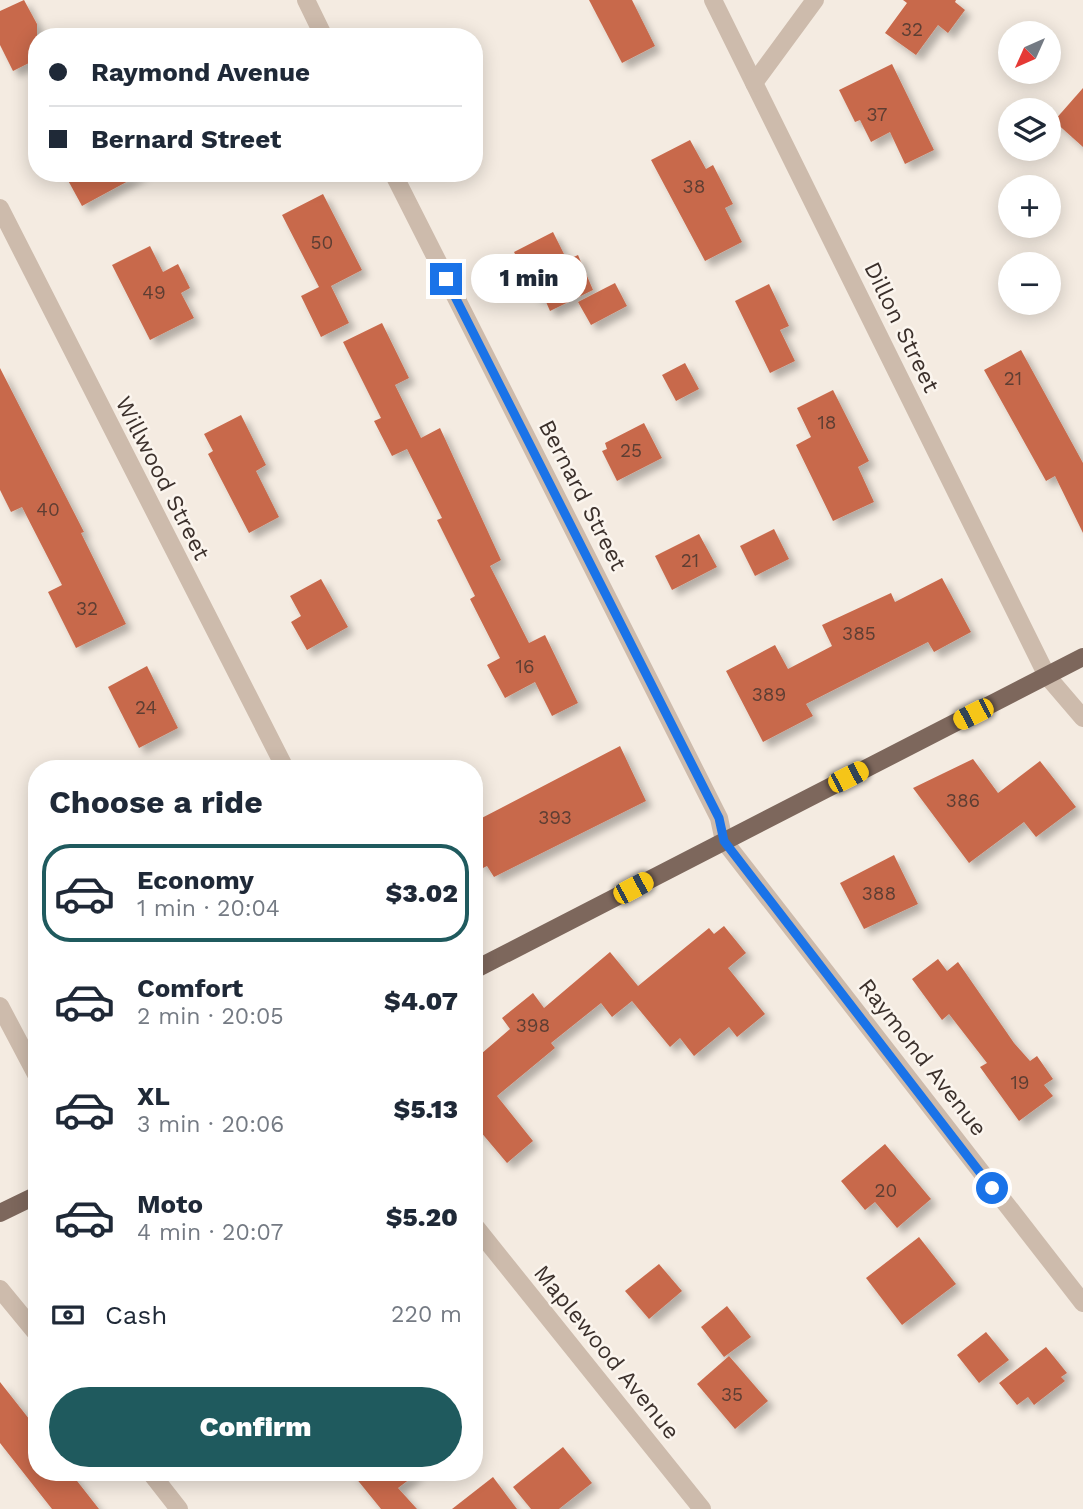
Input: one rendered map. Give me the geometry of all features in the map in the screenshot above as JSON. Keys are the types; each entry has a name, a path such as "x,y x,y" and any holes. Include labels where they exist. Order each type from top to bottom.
{"main road":[{"path":"483,965 1083,657"},
{"path":"0,1213 28,1199"}],"street":[{"path":"306,0 320,28"},
{"name":"Dillon Street","path":"713,0 1048,676 1083,718"},
{"path":"754,83 815,0"},
{"name":"Bernard Street","path":"398,182 719,818 724,841"},
{"name":"Willwood Street","path":"0,208 281,760"},
{"name":"Raymond Avenue","path":"724,841 1083,1303"},
{"path":"0,1006 28,1059"},
{"name":"Maplewood Avenue","path":"483,1236 702,1509"},
{"path":"0,1289 28,1323"},
{"path":"157,1481 180,1509"}],"building":[{"path":"24,0 37,24 37,28 28,28 28,64 13,71 0,45 0,11"},
{"path":"589,0 632,0 655,46 622,63"},
{"path":"903,0 956,0 965,10 948,33 938,25 916,55 885,33 907,3"},
{"path":"892,64 934,150 905,164 890,132 871,142 860,120 855,122 839,90"},
{"path":"1083,88 1083,147 1061,127 1061,113"},
{"path":"690,140 706,169 713,165 733,204 725,208 742,242 705,261 651,160"},
{"path":"69,182 126,182 82,206"},
{"path":"323,194 362,270 331,286 349,323 321,337 301,296 319,287 282,215"},
{"path":"553,232 567,260 578,255 593,290 550,311 543,295 537,298 514,252"},
{"path":"150,246 163,272 178,264 190,288 181,293 194,318 150,340 112,265"},
{"path":"615,283 627,306 591,325 578,302"},
{"path":"769,284 789,326 780,330 795,361 770,373 735,301"},
{"path":"382,323 409,378 395,385 421,438 440,428 501,560 490,566 529,643 545,635 578,703 552,716 535,682 505,698 487,665 500,658 470,599 475,596 437,520 442,518 407,449 392,456 374,421 381,418 343,342"},
{"path":"1021,350 1083,463 1083,533 1055,476 1046,481 984,370"},
{"path":"685,363 699,389 676,401 662,375"},
{"path":"0,368 84,532 81,533 126,624 76,648 48,592 62,585 22,507 11,512 0,490"},
{"path":"833,390 869,461 858,467 874,502 833,521 796,445 811,437 797,408"},
{"path":"241,415 266,465 256,471 279,517 249,533 208,454 213,451 204,434"},
{"path":"644,423 662,458 617,481 602,451 607,449 605,443"},
{"path":"774,529 789,559 755,576 740,546"},
{"path":"699,534 717,567 672,590 655,556"},
{"path":"942,578 971,632 934,652 928,642 806,704 813,716 763,742 726,671 775,645 788,669 832,646 822,625 891,593 895,602"},
{"path":"321,579 348,627 307,650 291,622 301,616 290,596"},
{"path":"147,666 178,728 139,748 108,687"},
{"path":"620,746 646,801 494,877 487,866 483,868 483,817"},
{"path":"973,759 998,793 1040,761 1076,807 1036,837 1024,822 969,863 913,788"},
{"path":"894,855 918,904 864,929 840,883"},
{"path":"724,926 746,953 728,968 765,1014 737,1037 729,1027 694,1056 680,1038 670,1047 632,1001 612,1017 601,1003 551,1043 555,1048 497,1096 533,1141 507,1163 483,1135 483,1052 510,1029 502,1018 533,993 544,1008 610,952 638,986 709,928 714,934"},
{"path":"938,959 947,971 958,962 1014,1043 1030,1061 1037,1056 1053,1079 1044,1085 1053,1096 1019,1121 980,1067 987,1063 949,1014 942,1020 912,979"},
{"path":"885,1144 931,1199 897,1228 875,1202 865,1210 841,1181"},
{"path":"919,1237 956,1284 902,1325 866,1278"},
{"path":"659,1264 682,1291 649,1319 625,1291"},
{"path":"727,1306 751,1337 724,1357 701,1327"},
{"path":"986,1332 1009,1360 979,1383 957,1355"},
{"path":"1046,1347 1067,1373 1061,1377 1065,1381 1034,1405 1028,1397 1017,1405 999,1383"},
{"path":"729,1356 768,1401 735,1429 697,1384"},
{"path":"0,1382 28,1418 28,1479 0,1443"},
{"path":"563,1447 592,1483 559,1509 531,1509 513,1487"},
{"path":"493,1477 517,1509 452,1509"},
{"path":"30,1481 77,1481 99,1509 52,1509"},
{"path":"358,1481 407,1481 398,1488 417,1509 381,1509"}],"route":[{"path":"446,279 719,818 724,841 992,1188"}]}
